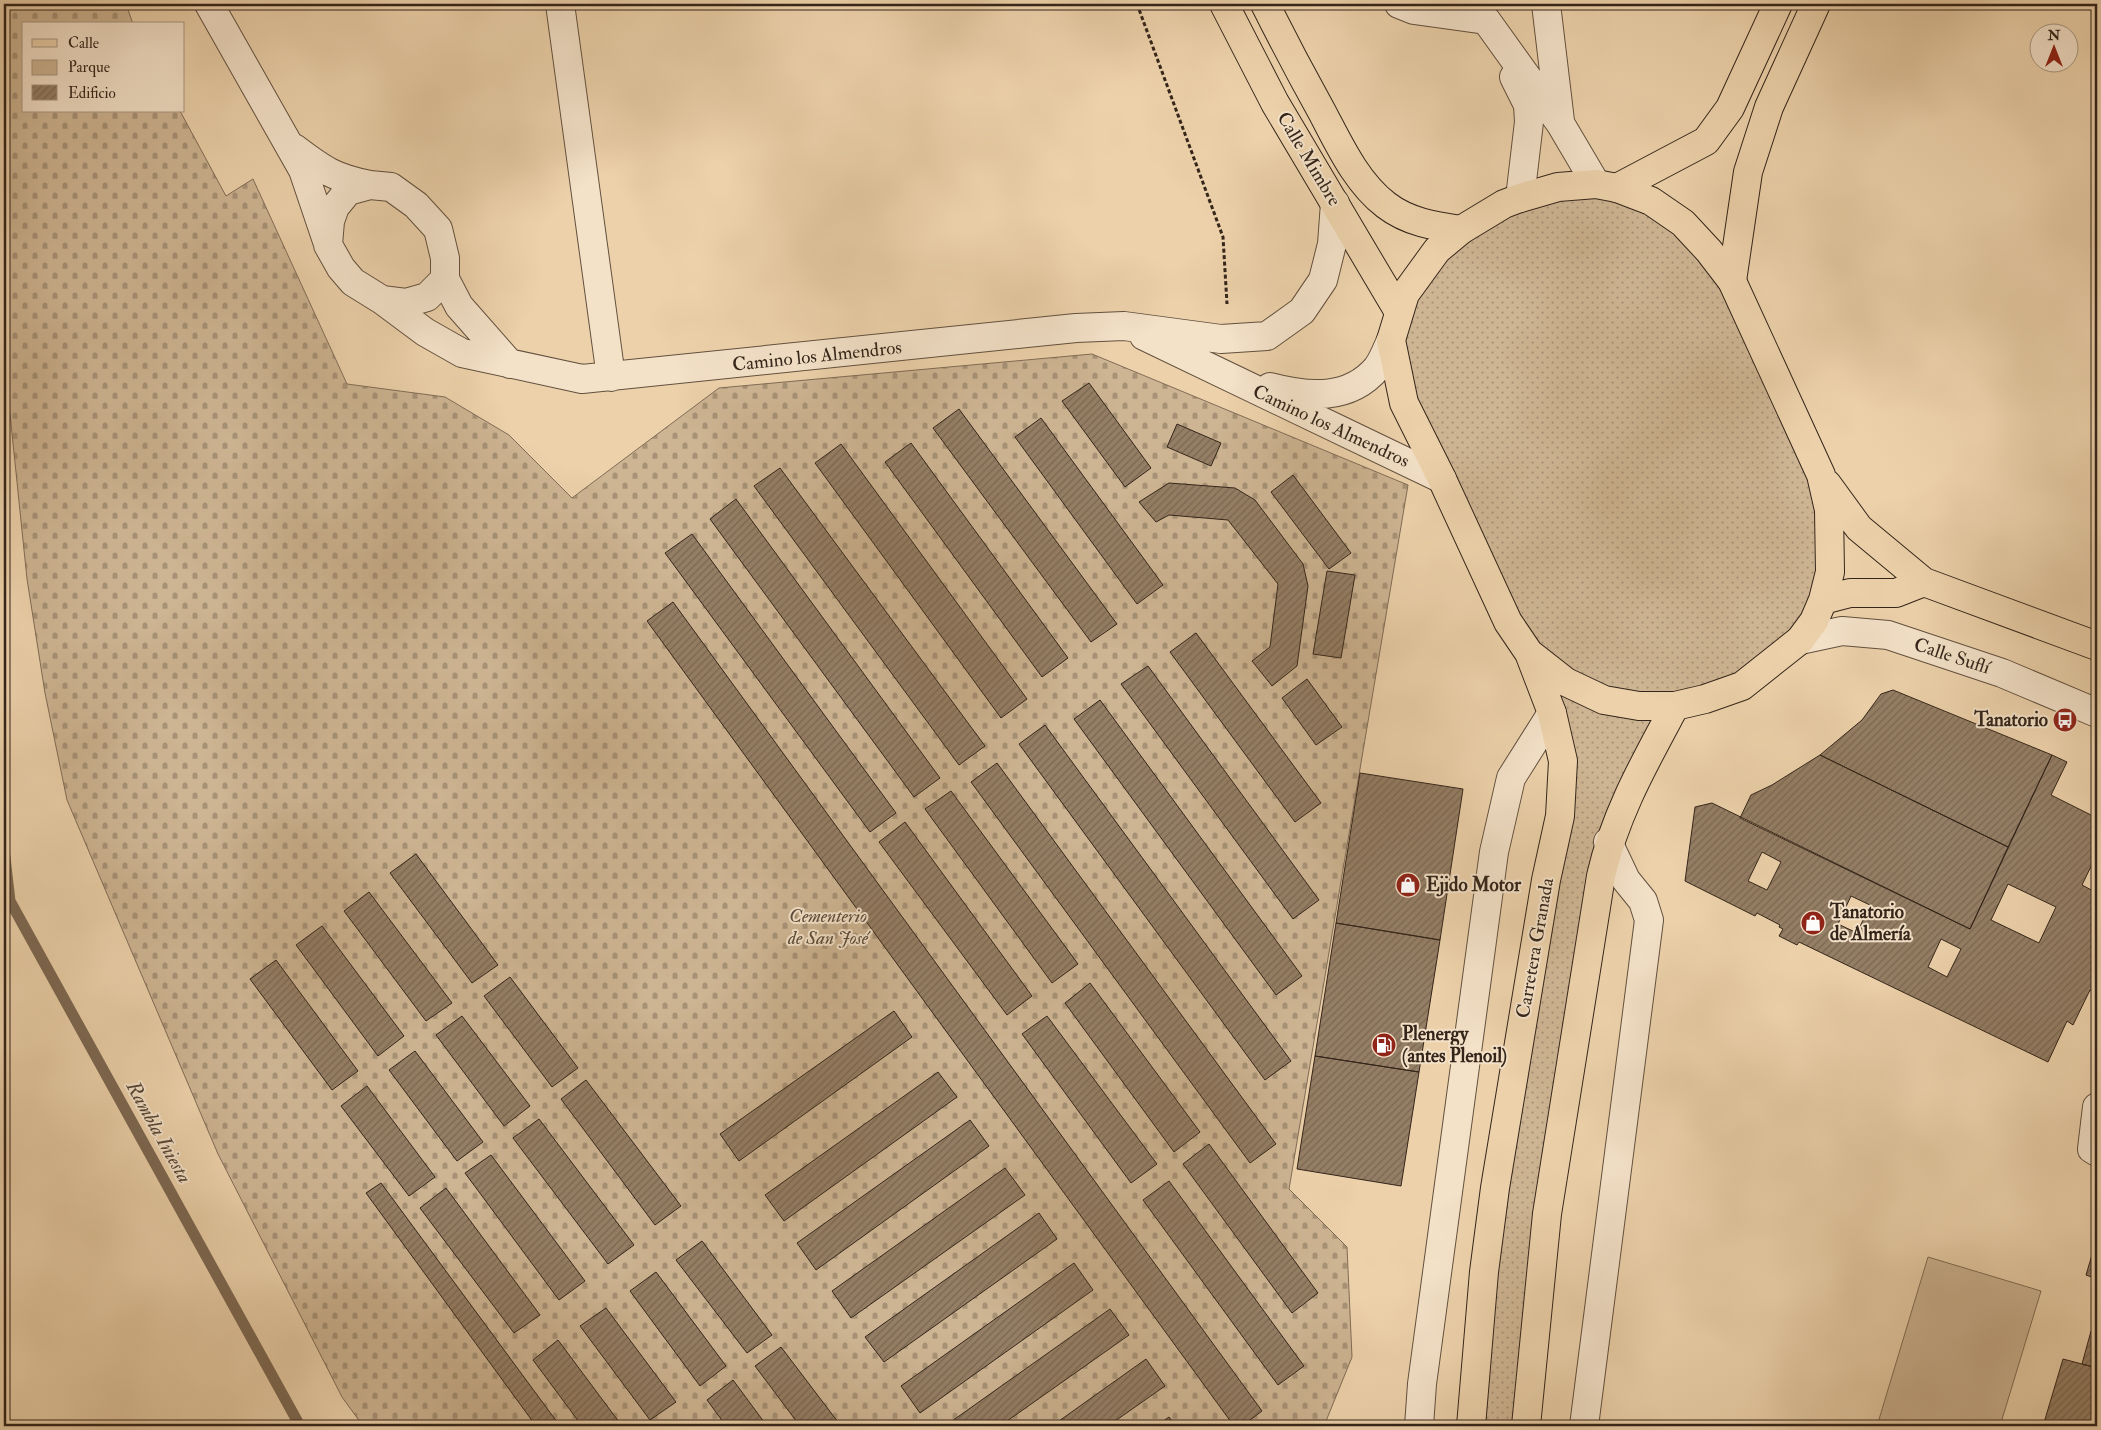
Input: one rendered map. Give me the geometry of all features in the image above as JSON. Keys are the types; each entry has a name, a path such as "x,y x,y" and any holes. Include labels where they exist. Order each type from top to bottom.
{"main road":[{"name":"Calle Mimbre","path":"1224,4 1275,104 1399,312"},
{"name":"Calle Mimbre","path":"1265,4 1344,153 1368,189 1386,205 1407,218 1435,227 1461,230"},
{"path":"1606,186 1706,142 1730,108 1778,4"},
{"path":"1732,281 1748,172 1769,107 1816,4"},
{"path":"1821,475 1829,510 1830,572 1823,600 1814,621 1800,640 1742,686 1705,699 1675,706 1639,706 1604,700 1566,682 1529,653 1508,622 1442,479 1404,403 1391,340 1405,294 1437,250 1461,230 1504,204 1558,187 1606,186 1651,201 1683,223 1709,251 1732,281 1821,475 1858,528 1924,582 2097,646"},
{"path":"1823,600 1850,593 1896,593 1924,582"},
{"name":"Carretera Granada","path":"1471,1426 1484,1272 1495,1188 1546,880 1560,816 1563,761 1552,713 1529,653"},
{"path":"1526,1426 1547,1214 1599,885 1608,842 1628,794 1675,706"}],"street":[{"path":"208,4 291,145 303,170 328,245 341,268 353,282 382,300 406,303 427,298 445,279"},
{"path":"560,4 611,377"},
{"path":"1399,4 1414,10 1486,20 1606,186"},
{"path":"1546,4 1560,123"},
{"path":"1486,20 1528,105 1529,122 1520,198"},
{"path":"291,145 321,168 344,180 391,187 416,205 438,228 445,258 445,279 459,306 510,364"},
{"path":"328,245 330,221 335,207 348,191 370,185"},
{"name":"Camino los Almendros","path":"382,300 425,332 462,353 582,379 1076,328 1124,326 1222,339 1266,336 1302,311 1324,280 1332,244 1335,203"},
{"name":"Camino los Almendros","path":"1124,326 1220,374 1442,479"},
{"name":"Camino los Almendros","path":"1220,374 1292,393 1330,396 1359,383 1377,367 1391,340"},
{"name":"Calle Suflí","path":"1800,640 1842,631 1888,635 2002,673 2097,713"},
{"path":"1419,1426 1422,1384 1494,852 1511,778 1552,713"},
{"path":"1584,1426 1649,920 1643,901 1626,880 1608,842"},
{"path":"2097,1107 2092,1149 2097,1152"}],"path":[{"path":"1137,4 1223,237 1228,298 1222,339"}],"green space":[{"name":"Cementerio de San José","path":"4,4 126,4 132,22 22,22 22,112 181,112 226,196 253,179 347,384 445,397 509,435 572,498 719,388 1092,354 1408,485 1289,1189 1347,1247 1352,1357 1324,1426 363,1426 342,1397 218,1154 67,800 45,693 27,579 4,356"},
{"path":"1596,184 1709,251 1821,475 1830,572 1800,640 1675,706 1628,794 1526,1426 1471,1426 1563,761 1404,403 1405,294 1461,230"},
{"path":"1928,1257 2041,1291 2000,1426 1877,1426"}],"building":[{"path":"1089,383 1151,468 1125,487 1062,401"},
{"path":"959,409 1117,624 1091,642 933,428"},
{"path":"1041,418 1163,585 1137,604 1015,437"},
{"path":"1177,424 1221,443 1211,466 1167,447"},
{"path":"911,443 1068,658 1042,677 885,462"},
{"path":"841,444 1027,699 1001,718 815,463"},
{"path":"780,468 985,746 959,765 754,486"},
{"path":"1293,475 1351,553 1329,569 1271,492"},
{"path":"1169,483 1235,488 1255,500 1303,564 1308,586 1297,666 1272,686 1252,661 1270,647 1278,584 1228,520 1169,515 1156,522 1139,502"},
{"path":"736,499 940,778 914,797 710,519"},
{"path":"692,534 896,813 870,832 665,553"},
{"path":"1327,571 1355,575 1341,658 1313,654"},
{"path":"673,602 1262,1411 1242,1426 1234,1426 647,621"},
{"path":"1196,633 1321,803 1295,822 1170,652"},
{"path":"1148,666 1319,900 1293,919 1121,684"},
{"path":"1307,679 1342,727 1316,745 1282,698"},
{"path":"1893,690 2052,755 2008,847 1820,755 1862,720 1881,694"},
{"path":"1100,700 1302,976 1276,995 1074,719"},
{"path":"1045,725 1291,1061 1265,1080 1019,744"},
{"path":"1820,755 2008,847 1970,929 1740,818 1751,795 1772,785"},
{"path":"2052,755 2067,762 2051,795 2097,818 2097,854 2082,885 2097,893 2097,994 2090,990 2073,1025 2067,1021 2048,1062 1799,942 1797,945 1779,936 1783,929 1779,927 1780,925 1757,913 1755,916 1685,881 1695,807 1712,803 1970,929","holes":["1762,852 1781,862 1767,890 1748,881","2008,884 2056,907 2039,943 1991,920","1851,896 1870,905 1857,933 1838,924","1941,939 1961,949 1947,977 1928,967"]},
{"path":"997,763 1276,1144 1250,1163 971,782"},
{"path":"1360,773 1463,789 1440,940 1336,923"},
{"path":"951,791 1078,964 1052,983 925,809"},
{"path":"905,822 1032,996 1007,1015 879,842"},
{"path":"416,854 498,965 472,983 390,873"},
{"path":"369,892 452,1003 426,1021 344,911"},
{"path":"1336,923 1440,940 1419,1072 1315,1056"},
{"path":"322,926 404,1036 378,1056 296,945"},
{"path":"276,960 358,1071 332,1090 250,979"},
{"path":"510,977 578,1068 552,1087 484,996"},
{"path":"1090,983 1200,1132 1174,1152 1065,1003"},
{"path":"894,1011 912,1037 739,1161 720,1134"},
{"path":"462,1016 530,1106 504,1126 436,1035"},
{"path":"1047,1016 1157,1164 1131,1183 1022,1034"},
{"path":"415,1051 483,1142 457,1161 389,1070"},
{"path":"1315,1056 1419,1072 1401,1186 1297,1169"},
{"path":"938,1072 957,1097 784,1221 765,1195"},
{"path":"586,1080 681,1206 655,1225 561,1099"},
{"path":"367,1086 435,1177 409,1196 341,1106"},
{"path":"539,1119 634,1245 608,1264 513,1138"},
{"path":"970,1120 989,1146 816,1270 797,1243"},
{"path":"1209,1144 1318,1293 1292,1313 1183,1164"},
{"path":"491,1155 585,1281 559,1300 465,1173"},
{"path":"1005,1168 1025,1195 851,1318 832,1291"},
{"path":"1169,1181 1304,1366 1278,1385 1143,1200"},
{"path":"381,1183 560,1426 536,1426 366,1193"},
{"path":"446,1188 540,1315 514,1333 420,1208"},
{"path":"1039,1213 1057,1239 884,1362 865,1337"},
{"path":"2097,1238 2097,1279 2086,1275"},
{"path":"702,1241 772,1335 747,1353 676,1260"},
{"path":"1074,1263 1093,1290 920,1413 901,1386"},
{"path":"656,1272 726,1366 700,1386 630,1291"},
{"path":"606,1308 676,1402 650,1420 580,1326"},
{"path":"1110,1309 1129,1335 1000,1426 945,1426"},
{"path":"2091,1331 2097,1332 2097,1368 2082,1364"},
{"path":"558,1340 622,1426 582,1426 533,1360"},
{"path":"781,1347 841,1426 800,1426 755,1366"},
{"path":"1146,1359 1165,1386 1108,1426 1052,1426"},
{"path":"2063,1359 2097,1368 2097,1426 2043,1426"},
{"path":"733,1380 767,1426 726,1426 707,1400"},
{"path":"1169,1417 1176,1426 1156,1426"}],"waterway":[{"name":"Rambla Iniesta","path":"4,849 10,901 300,1426"}],"place":[{"name":"Tanatorio","path":"2065,720"},
{"name":"Ejido Motor","path":"1408,885"},
{"name":"Tanatorio de Almería","path":"1813,923"},
{"name":"Plenergy (antes Plenoil)","path":"1384,1045"}]}
